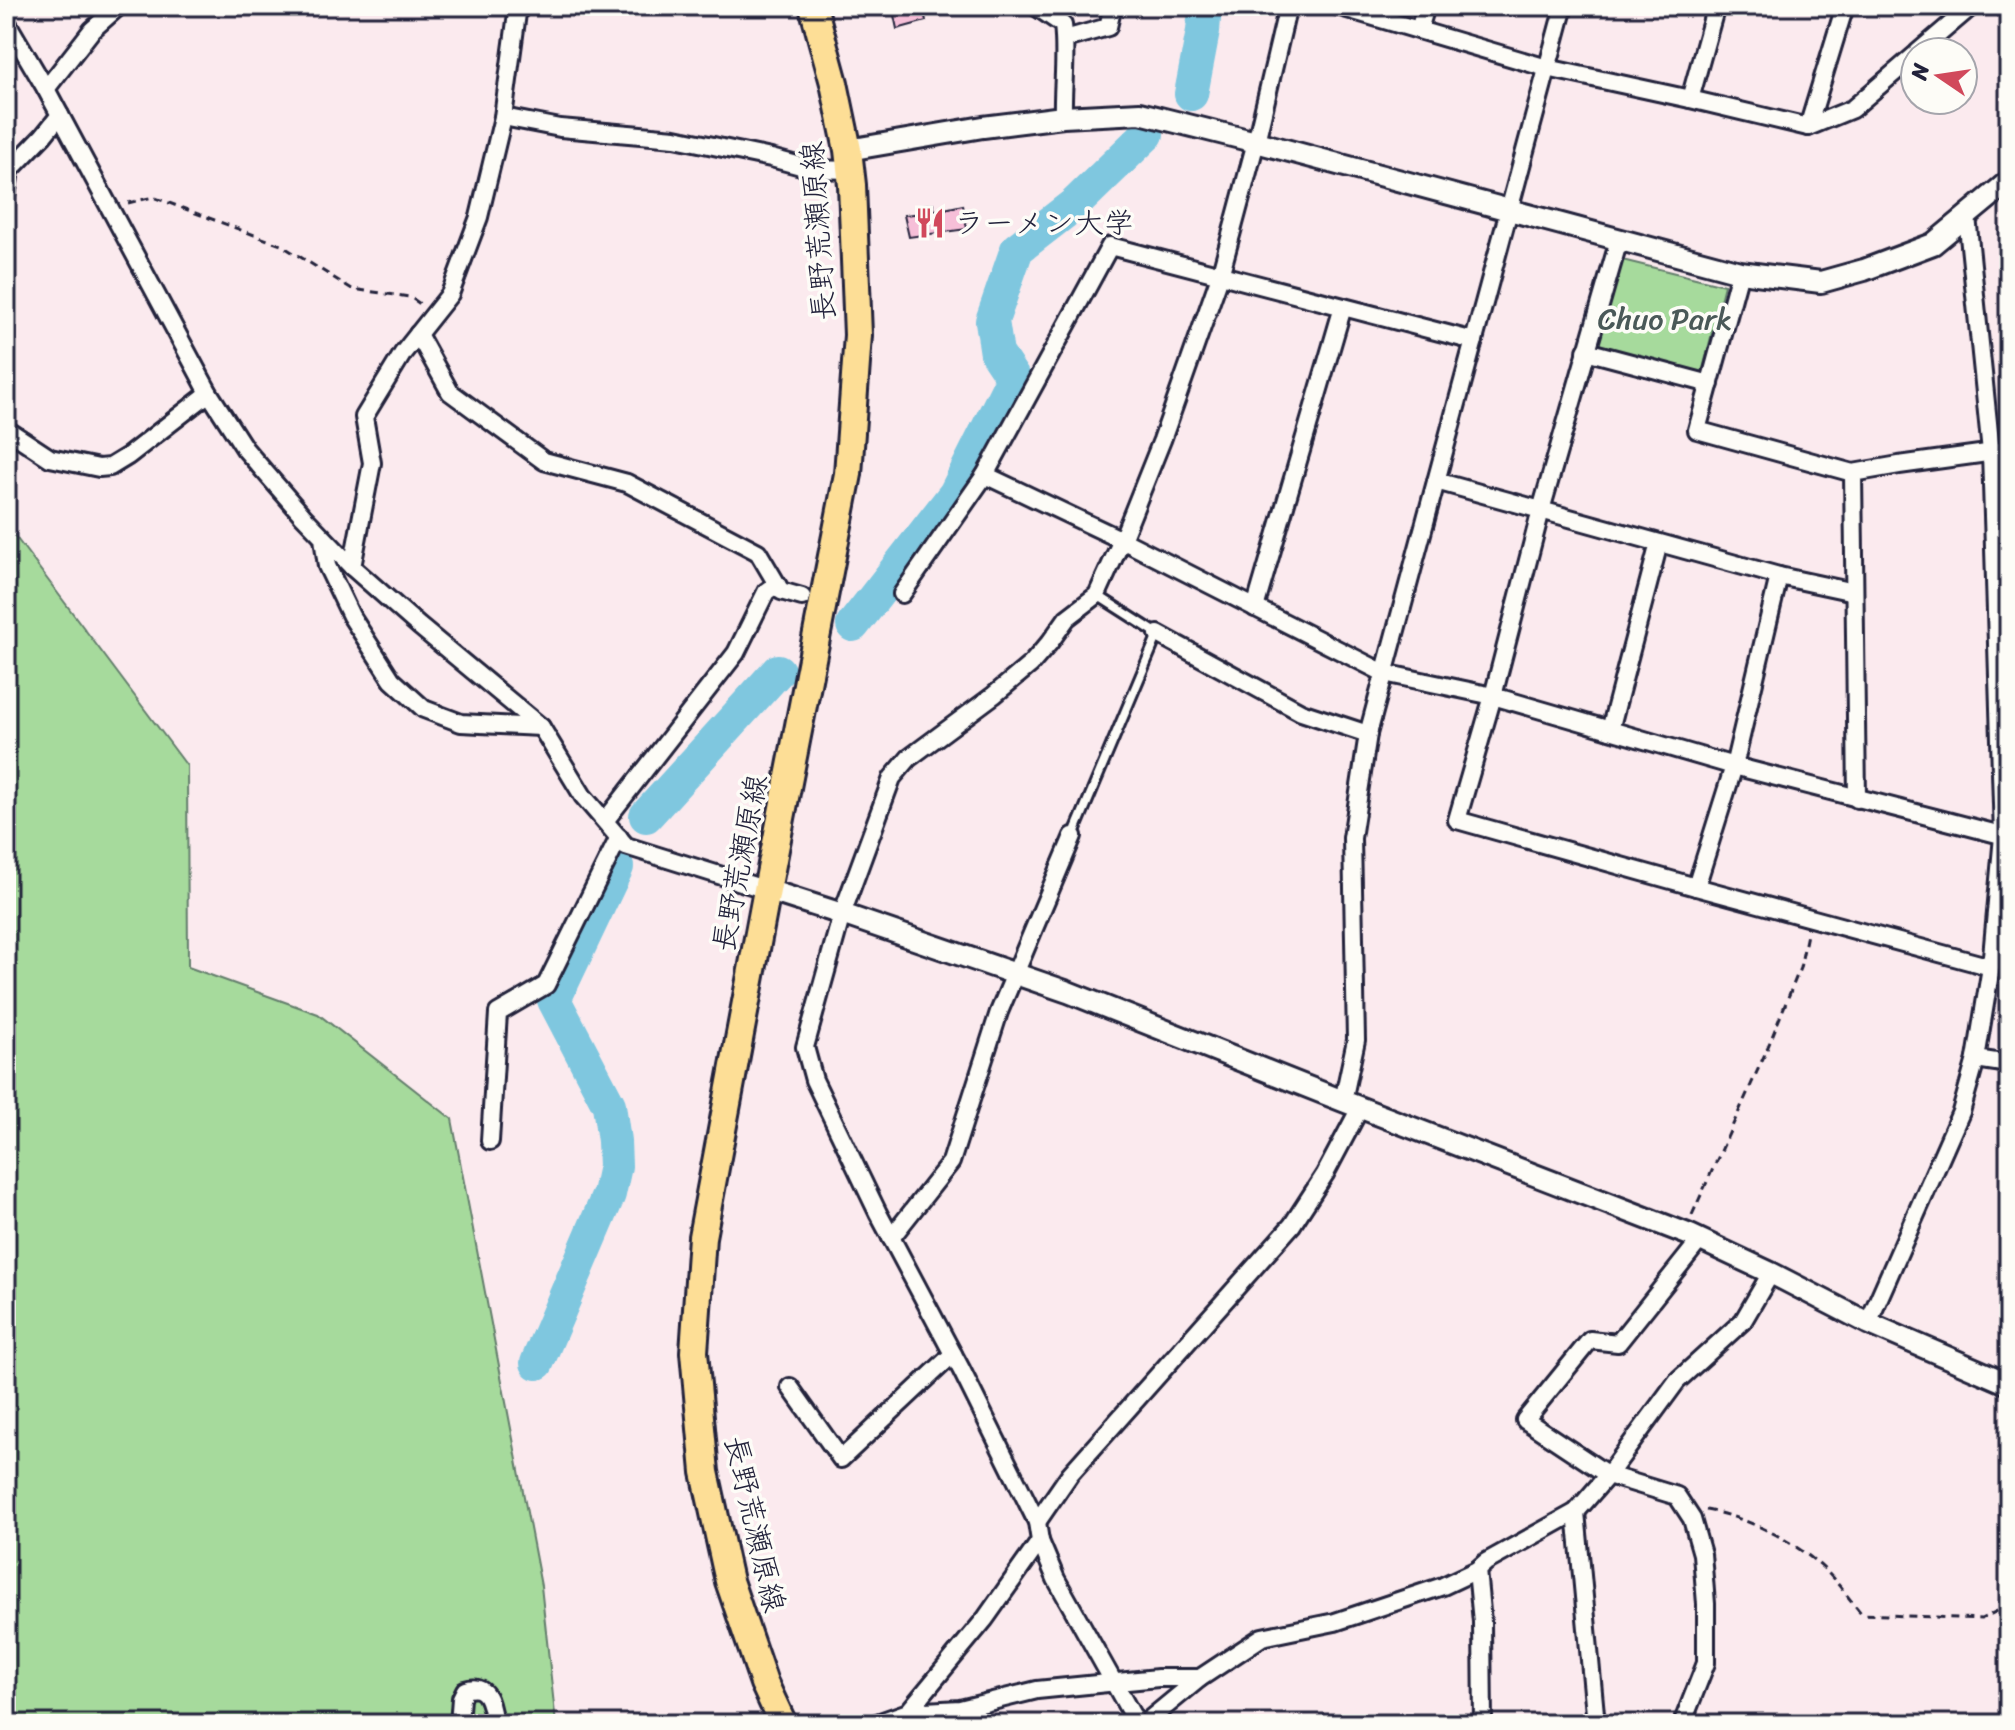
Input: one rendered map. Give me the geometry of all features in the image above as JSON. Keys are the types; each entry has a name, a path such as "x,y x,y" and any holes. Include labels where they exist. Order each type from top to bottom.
{"main road":[{"name":"長野荒瀬原線","path":"783,1724 764,1683 729,1581 705,1472 694,1352 702,1237 848,474 858,335 849,160 834,83 813,6"}],"street":[{"path":"46,89 92,30 119,6"},
{"path":"352,567 372,463 364,417 403,353 450,294 479,217 503,117 518,6"},
{"path":"1035,6 1063,25 1063,117"},
{"path":"1065,39 1108,27 1113,6"},
{"path":"1137,1724 1056,1579 1040,1541 1037,1522 891,1238 814,1080 805,1047 842,914 892,778 909,758 1031,664 1067,618 1097,595 1162,440 1220,276 1288,6"},
{"path":"1337,6 1547,68 1808,127 1852,109 1899,69"},
{"path":"1419,30 1426,6"},
{"path":"1037,1522 1070,1474 1292,1225 1325,1174 1351,1104 1356,1040 1352,838 1368,734 1564,6"},
{"path":"1690,99 1716,6"},
{"path":"1808,127 1845,6"},
{"path":"1937,36 1972,6"},
{"path":"6,21 46,89 209,393 245,449 352,567 541,727 583,796 626,846 842,914 1068,992 1692,1236 1868,1323 2009,1384"},
{"path":"503,117 560,128 675,138 812,169 983,127 1063,117 1140,113 1740,272 1821,282 1864,270 1933,244 2009,181"},
{"path":"6,197 8,170 60,115"},
{"path":"1868,1323 1961,1112 1976,1059 1991,967 2006,837 1991,452 1967,216"},
{"path":"1619,240 1541,510 1457,820 1991,967"},
{"path":"902,594 985,475 1110,246 1474,341"},
{"path":"1740,272 1697,430 1853,473 2009,450"},
{"path":"1255,608 1343,307"},
{"path":"418,334 450,392 544,461 627,483 758,552 781,591 802,597"},
{"path":"1586,351 1710,384"},
{"path":"6,429 50,458 99,468 110,467 209,393"},
{"path":"1853,473 1857,799"},
{"path":"985,475 1122,540 1384,673 1493,696 1734,766 2006,837"},
{"path":"1436,481 1779,576 1854,592"},
{"path":"323,538 327,566 351,616 392,680 424,709 461,723 541,727"},
{"path":"1610,730 1659,543"},
{"path":"1696,887 1734,766 1779,576"},
{"path":"605,821 736,653 766,592 777,584"},
{"path":"1158,634 1301,712 1368,734"},
{"path":"891,1238 951,1162 999,1012 1073,836"},
{"path":"490,1141 498,1013 546,985 619,837"},
{"path":"1976,1059 2009,1064"},
{"path":"1682,1724 1706,1663 1702,1554 1692,1519 1677,1496 1608,1475 1525,1420 1590,1340 1618,1343 1692,1236"},
{"path":"1144,1724 1200,1678 1262,1637 1335,1622 1443,1586 1477,1570 1576,1512 1608,1475 1677,1381 1743,1321 1771,1273"},
{"path":"790,1387 841,1459 953,1354"},
{"path":"1576,1512 1596,1724"},
{"path":"908,1712 985,1619 1040,1541"},
{"path":"1477,1570 1482,1622 1483,1724"},
{"path":"874,1724 908,1712 960,1709 1037,1690 1158,1678 1200,1678"},
{"path":"459,1724 461,1698 465,1690 473,1687 487,1696 494,1724"}],"lane":[{"path":"1073,836 1158,634 1097,595"}],"path":[{"path":"109,208 153,197 281,245 352,289 410,297 434,315"},
{"path":"1692,1236 1800,968 1810,918"},
{"path":"1683,1505 1733,1515 1789,1542 1822,1568 1862,1614 1981,1619 2009,1605"}],"green space":[{"name":"Chuo Park","path":"1610,257 1724,285 1701,377 1594,349"},
{"path":"6,524 187,766 188,967 318,1014 452,1119 541,1586 556,1724 6,1724"}],"building":[{"path":"892,6 923,6 926,21 897,29"},
{"path":"933,204 935,211 963,205 967,229 909,237 904,215 922,213 922,205"}],"waterway":[{"path":"1191,94 1205,6"},
{"path":"853,625 955,494 1013,378 997,354 992,321 1017,249 1075,204 1147,134"},
{"path":"646,816 778,671"},
{"path":"537,1363 609,1194 615,1166 609,1105 554,1000 617,867"}],"place":[{"name":"ラーメン大学","path":"930,223"}]}
